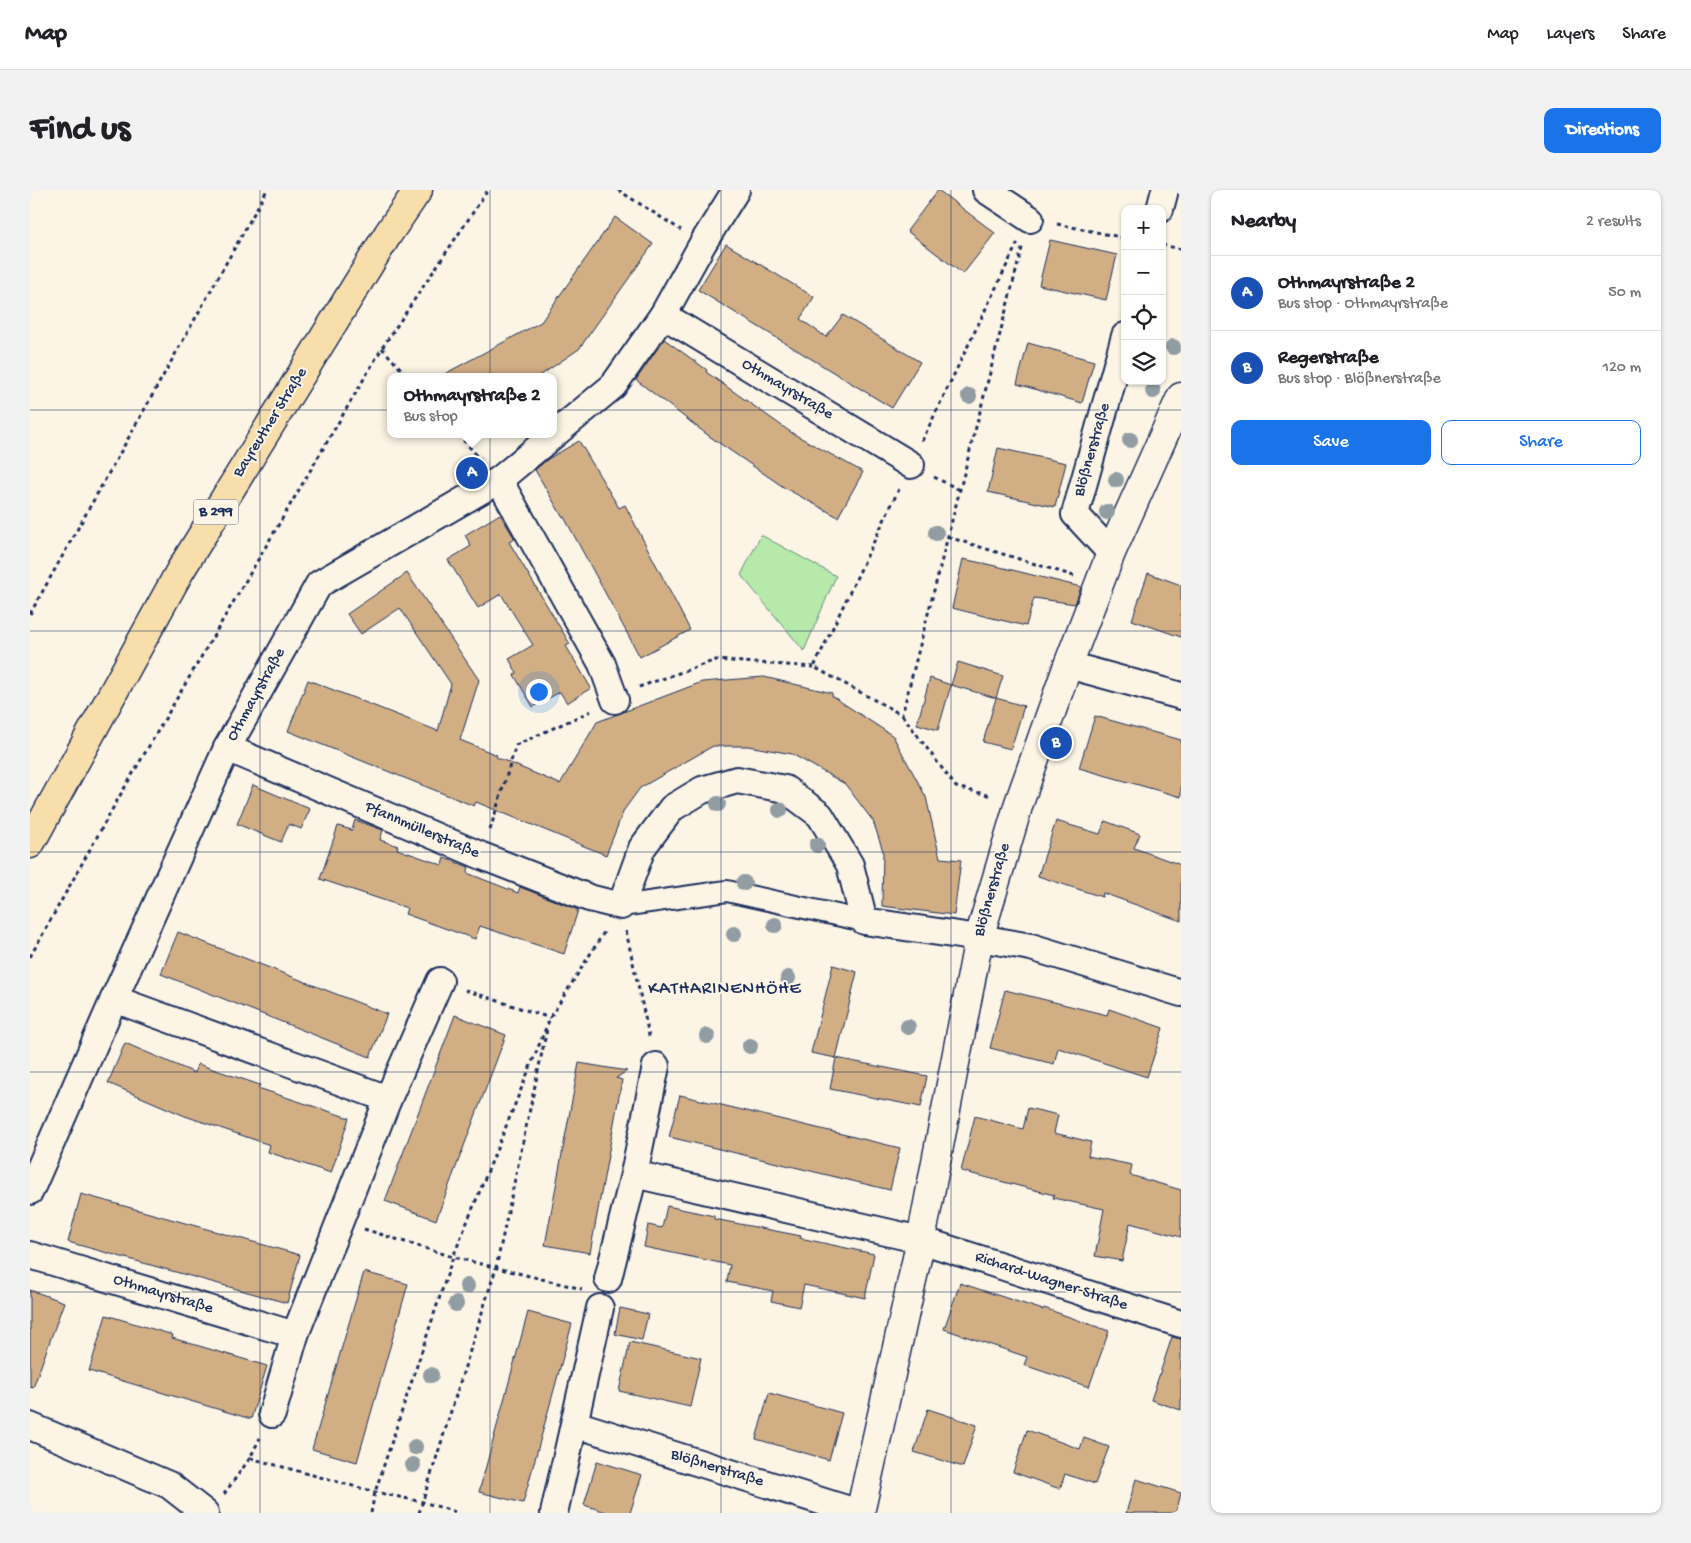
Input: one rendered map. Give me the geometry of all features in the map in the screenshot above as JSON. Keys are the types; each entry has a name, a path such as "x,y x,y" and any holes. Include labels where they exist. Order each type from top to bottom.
{"main road":[{"name":"Bayreuther Straße","path":"30,844 180,571 388,234 418,190"}],"street":[{"name":"Othmayrstraße","path":"557,432 613,386 663,314 703,243 736,190"},
{"path":"986,190 1030,219"},
{"path":"1161,205 1165,190"},
{"name":"Othmayrstraße","path":"663,314 911,465"},
{"name":"Blößnerstraße","path":"1111,553 1075,514 1124,340"},
{"name":"Blößnerstraße","path":"575,1424 859,1513 921,1240 979,938 1019,803 1098,584 1181,397"},
{"name":"Othmayrstraße","path":"30,1192 227,748 319,584 498,480 549,438"},
{"path":"498,480 602,664 615,700"},
{"path":"1068,665 1181,696"},
{"name":"Pfannmüllerstraße","path":"227,748 482,856 589,898 621,906 726,891 864,921 1031,947 1181,993"},
{"path":"621,906 642,848 672,808 702,790 737,780 785,789 820,815 850,864 864,921"},
{"path":"272,1414 295,1335 388,1099 440,981"},
{"path":"114,999 388,1099"},
{"path":"554,1513 575,1424 598,1292 634,1174 656,1066"},
{"path":"634,1174 921,1240"},
{"name":"Richard-Wagner-Straße","path":"921,1240 1181,1324"},
{"name":"Othmayrstraße","path":"30,1255 295,1335"},
{"path":"30,1426 213,1505"}],"path":[{"path":"30,614 267,190"},
{"path":"30,957 123,790 382,348 488,190"},
{"path":"618,190 703,243"},
{"path":"1030,219 1121,237"},
{"path":"1166,246 1181,249"},
{"path":"382,348 404,373"},
{"path":"461,438 498,480"},
{"path":"948,537 1098,584"},
{"path":"902,714 956,787 1019,803"},
{"path":"371,1513 375,1492 453,1257 550,1018 621,906"},
{"path":"621,906 656,1066"},
{"path":"440,981 550,1018"},
{"path":"419,1513 496,1268 550,1018"},
{"path":"340,1222 453,1257 598,1292"},
{"path":"213,1505 250,1458 272,1414"},
{"path":"250,1458 459,1513"}],"green space":[{"path":"761,535 836,576 804,651 741,575"}],"building":[{"path":"938,190 995,233 963,274 907,231"},
{"path":"615,217 653,244 579,349 544,373 446,373 541,322"},
{"path":"1050,240 1117,255 1106,300 1039,285"},
{"path":"726,244 814,297 800,319 826,337 843,315 920,362 892,408 698,290"},
{"path":"664,339 707,370 706,372 792,433 863,472 838,517 785,488 709,436 636,380"},
{"path":"1028,343 1094,361 1082,403 1017,384"},
{"path":"579,441 619,508 625,505 690,630 640,657 564,517 535,470 548,459"},
{"path":"998,448 1066,463 1055,507 988,492"},
{"path":"500,514 515,539 509,542 570,644 566,646 591,688 567,703 560,692 533,707 514,675 517,673 509,659 533,645 501,594 478,608 448,560 471,546 465,535"},
{"path":"963,559 1081,587 1075,604 1034,598 1026,626 988,617 952,608"},
{"path":"407,573 479,680 460,740 560,784 597,722 702,682 764,677 832,693 832,696 893,736 926,797 940,858 961,860 954,915 882,906 883,851 873,821 845,784 792,754 748,746 713,746 640,788 624,810 606,855 476,802 474,806 288,731 308,680 438,731 451,684 400,608 361,634 347,614"},
{"path":"1148,573 1181,585 1181,637 1132,620"},
{"path":"958,662 1003,676 996,698 951,685"},
{"path":"930,678 951,685 938,730 917,724"},
{"path":"996,698 1024,706 1011,749 983,742"},
{"path":"1095,716 1181,740 1181,797 1079,768"},
{"path":"253,785 310,809 301,829 289,824 281,842 237,824"},
{"path":"355,820 383,830 380,840 398,846 397,849 442,865 444,858 469,867 467,873 518,893 520,887 578,910 564,954 480,926 475,939 405,914 407,908 320,879 338,826 352,830"},
{"path":"1056,821 1100,834 1105,821 1140,834 1134,848 1181,865 1181,921 1103,893 1102,897 1038,876"},
{"path":"178,932 387,1014 370,1057 161,974"},
{"path":"833,965 857,972 836,1058 811,1053"},
{"path":"1005,990 1107,1015 1109,1009 1163,1028 1147,1077 1058,1048 1054,1064 990,1048"},
{"path":"455,1015 506,1035 436,1220 385,1201"},
{"path":"125,1043 195,1073 198,1064 260,1085 258,1088 349,1118 331,1173 268,1152 270,1145 185,1116 108,1083"},
{"path":"836,1058 927,1076 921,1107 830,1089"},
{"path":"579,1063 627,1071 616,1078 622,1080 590,1253 545,1245"},
{"path":"680,1095 900,1148 890,1190 669,1137"},
{"path":"1028,1108 1058,1115 1054,1133 1091,1142 1088,1156 1132,1165 1130,1175 1181,1190 1181,1237 1130,1223 1122,1261 1095,1256 1104,1209 1053,1198 1054,1195 961,1171 975,1116 1023,1129"},
{"path":"81,1194 300,1255 287,1303 68,1242"},
{"path":"667,1206 714,1216 714,1219 801,1236 800,1238 874,1254 865,1298 804,1285 799,1307 771,1301 773,1291 727,1282 730,1265 644,1247 648,1225 662,1228"},
{"path":"364,1272 408,1284 357,1462 312,1449"},
{"path":"960,1283 1043,1310 1044,1308 1109,1331 1089,1387 1024,1365 1027,1357 944,1329"},
{"path":"30,1290 64,1302 33,1388 30,1387"},
{"path":"620,1308 648,1314 642,1340 615,1334"},
{"path":"528,1312 572,1324 523,1503 479,1492"},
{"path":"106,1315 173,1335 172,1338 267,1366 251,1419 89,1371"},
{"path":"1172,1337 1181,1339 1181,1410 1151,1400"},
{"path":"630,1342 701,1358 690,1407 619,1391"},
{"path":"769,1393 842,1413 829,1460 756,1439"},
{"path":"928,1409 977,1425 963,1467 914,1452"},
{"path":"1027,1430 1080,1449 1084,1438 1109,1447 1095,1484 1065,1474 1060,1489 1013,1472"},
{"path":"597,1461 642,1475 630,1513 609,1513 584,1505"},
{"path":"1136,1479 1181,1493 1176,1513 1126,1513"}],"place":[{"name":"Othmayrstraße 2","path":"472,473"},
{"name":"Regerstraße","path":"1056,743"}],"district":[{"name":"KATHARINENHÖHE","path":"725,989"}]}
